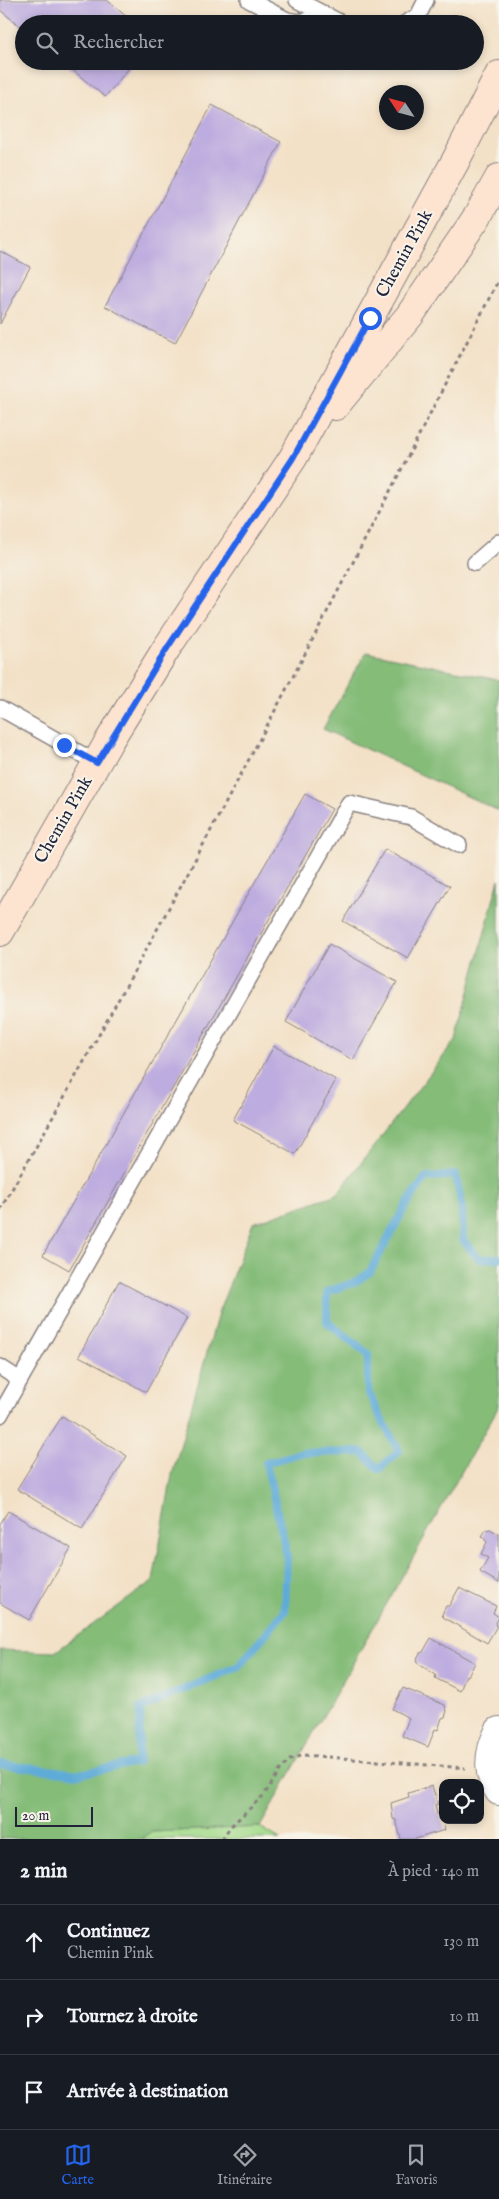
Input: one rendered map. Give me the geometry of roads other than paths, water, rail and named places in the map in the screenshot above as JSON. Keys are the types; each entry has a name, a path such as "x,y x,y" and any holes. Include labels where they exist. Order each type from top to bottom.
{"main road":[{"name":"Chemin Pink","path":"0,932 97,763 166,650 293,458 447,176 499,75"},
{"name":"Chemin Pink","path":"293,458 410,315 477,217 499,178"}],"street":[{"path":"494,1781 492,1751 499,1731"}],"lane":[{"path":"249,0 278,15"},
{"path":"297,0 326,15"},
{"path":"418,15 426,0"},
{"path":"476,563 499,542"},
{"path":"0,708 97,763"},
{"path":"0,1415 349,803 411,817 458,845"},
{"path":"0,1367 20,1380"}],"waterway":[{"path":"0,1764 79,1774 138,1762 141,1708 239,1666 285,1611 287,1555 266,1463 300,1453 362,1452 379,1469 399,1451 368,1391 368,1354 327,1322 327,1292 355,1282 370,1272 405,1207 425,1178 456,1175 462,1209 463,1240 479,1259 499,1258"}]}
